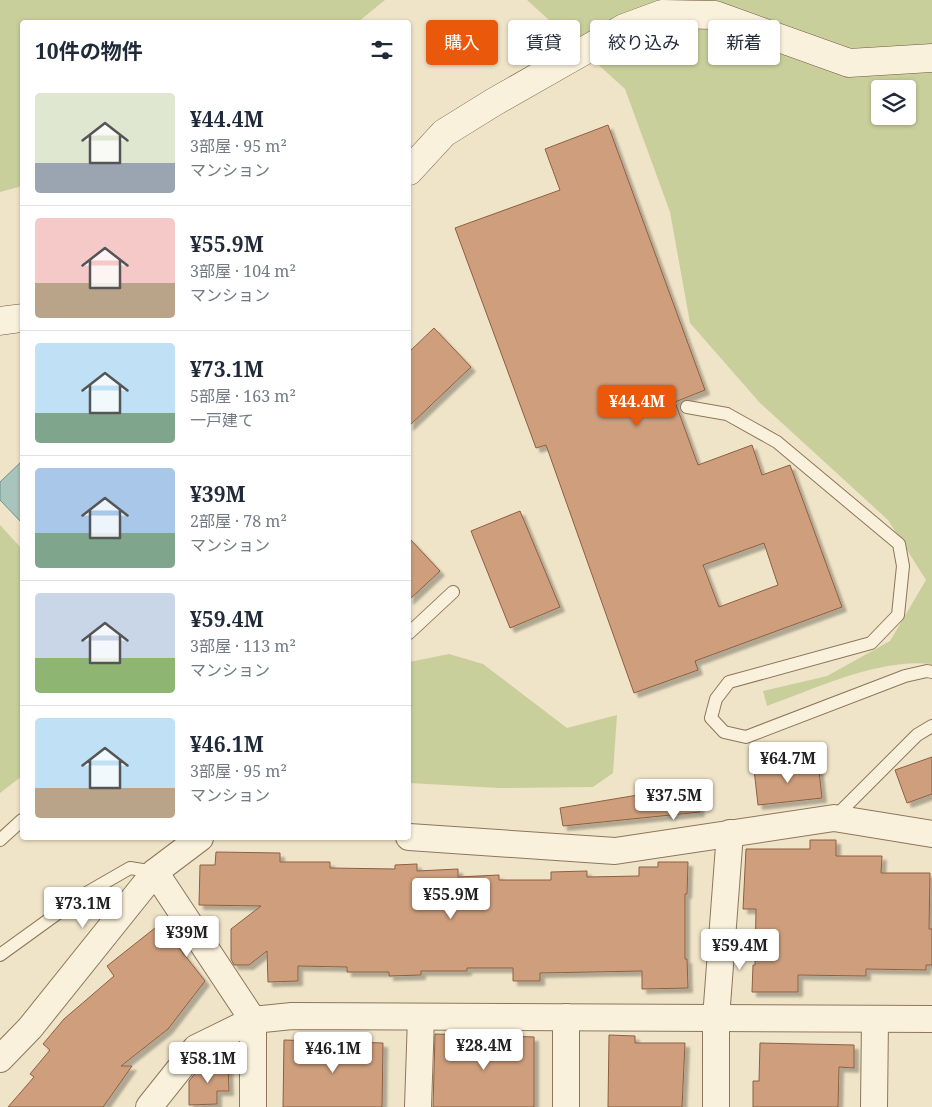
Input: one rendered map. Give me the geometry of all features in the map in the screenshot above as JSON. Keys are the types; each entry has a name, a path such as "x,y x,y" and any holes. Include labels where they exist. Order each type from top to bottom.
{"street":[{"path":"411,169 444,133 494,102 624,28 662,14 715,15 849,63 932,58"},
{"path":"0,321 20,318"},
{"path":"411,837 615,851 834,818 932,834"},
{"path":"716,1107 716,1018 730,833"},
{"path":"0,1058 30,1028 155,872 197,840"},
{"path":"155,872 253,1020 252,1107"},
{"path":"149,1107 196,1048 253,1020 292,1016 932,1019"},
{"path":"418,1107 421,1017"},
{"path":"566,1017 566,1107"},
{"path":"874,1107 875,1018"}],"lane":[{"path":"687,407 727,414 777,442 899,544 903,566 898,615 871,643 729,682 716,699 711,718 724,732 746,737 905,676 926,671 932,672"},
{"path":"411,631 453,592"},
{"path":"834,818 917,735 932,726"},
{"path":"0,840 20,822"},
{"path":"0,955 83,895 130,868 155,872"}],"green space":[{"path":"0,0 385,0 360,20 20,20 20,187 0,192"},
{"path":"527,0 932,0 932,664 912,663 870,670 827,683 767,706 763,691 827,676 890,641 926,580 888,520 760,403 690,323 670,212 625,89 599,65 698,65 698,20 590,20 590,57 580,48 580,20 549,20"},
{"path":"0,525 20,547 20,778 0,793"},
{"path":"449,654 483,664 567,728 617,715 613,773 593,787 499,788 411,783 411,662"}],"water":[{"path":"20,463 20,521 0,500 0,482"}],"building":[{"path":"608,125 705,390 675,402 698,465 752,445 762,475 790,465 842,607 695,661 698,670 634,693 546,445 536,448 455,228 560,190 545,149","holes":["764,543 778,585 719,607 703,565"]},
{"path":"434,328 471,367 411,424 411,350"},
{"path":"520,511 560,607 510,628 471,531"},
{"path":"411,540 440,571 411,598"},
{"path":"932,757 932,794 907,803 895,770"},
{"path":"818,762 822,798 758,805 754,769"},
{"path":"696,787 700,812 563,826 560,808"},
{"path":"810,840 836,840 836,856 882,856 881,873 930,873 929,929 932,929 932,965 926,965 926,970 866,969 866,976 798,975 798,992 752,992 753,965 755,965 756,909 743,909 746,849 810,849"},
{"path":"216,852 280,853 280,862 330,862 330,868 395,869 395,865 417,864 417,871 458,869 458,877 499,875 499,880 551,880 551,872 587,871 587,877 639,876 639,867 658,867 658,862 688,862 687,894 685,894 685,959 687,959 688,988 642,989 642,971 540,973 540,981 513,981 513,968 467,968 467,971 421,971 421,975 389,976 389,972 347,972 347,967 298,966 298,981 268,982 267,951 249,965 234,965 231,959 231,929 261,906 199,905 200,865 215,865"},
{"path":"160,924 205,981 168,1029 121,1066 132,1066 103,1107 8,1107 34,1077 30,1074 50,1050 43,1044 64,1019 114,976 107,966"},
{"path":"435,1034 534,1037 534,1107 433,1107"},
{"path":"609,1035 635,1036 635,1043 685,1043 682,1107 608,1107"},
{"path":"284,1040 383,1043 382,1107 283,1107"},
{"path":"760,1043 854,1045 854,1068 839,1067 838,1107 753,1107 753,1081 759,1081"},
{"path":"202,1065 228,1065 229,1091 217,1091 217,1104 189,1105 189,1081"}]}
